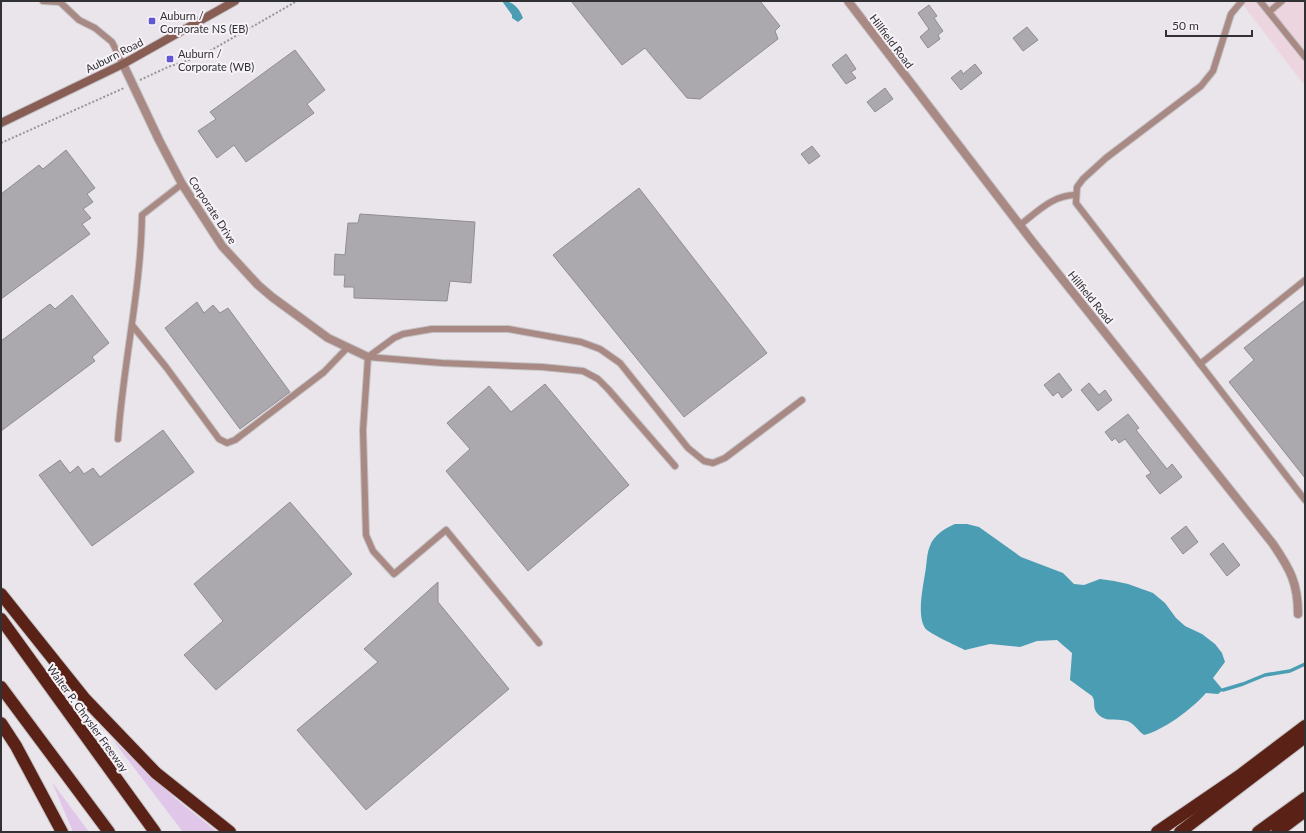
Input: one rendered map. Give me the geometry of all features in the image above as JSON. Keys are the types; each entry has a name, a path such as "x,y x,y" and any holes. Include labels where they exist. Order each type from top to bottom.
{"highway":[{"path":"1,594 85,699 156,773 230,832"},
{"name":"Walter P. Chrysler Freeway","path":"1,619 155,832"},
{"path":"1,687 109,832"},
{"path":"1,723 16,746 62,832"},
{"path":"1157,832 1239,776 1305,726"},
{"path":"1180,832 1305,737"},
{"path":"1258,832 1305,798"},
{"path":"1277,832 1305,811"}],"main road":[{"name":"Auburn Road","path":"1,122 123,64 235,1"}],"street":[{"name":"Hillfield Road","path":"848,1 1020,225 1273,544 1283,560 1295,585 1298,594 1298,614"},
{"name":"Corporate Drive","path":"123,64 158,140 182,184 222,246 258,286 328,338 368,357"}],"lane":[{"path":"43,1 60,2 79,20 95,28 112,42 123,64"},
{"path":"1242,1 1231,14 1213,71 1201,86 1106,158 1082,179 1075,195 1076,203 1305,500"},
{"path":"1260,1 1305,57"},
{"path":"1269,12 1282,1"},
{"path":"118,439 120,408 132,325 142,215 182,184"},
{"path":"1020,225 1058,198 1065,195 1075,195"},
{"path":"1200,364 1305,280"},
{"path":"132,325 166,367 219,439 227,443 235,440 324,372 348,347"},
{"path":"539,643 446,530 394,574 373,551 366,535 363,430 368,357 394,338 404,334 432,329 508,329 581,342 600,349 620,363 688,448 704,461 713,463 725,458 802,400"},
{"path":"368,357 442,363 535,366 583,371 598,379 608,389 675,466"}],"path":[{"path":"1,143 168,67 201,56 297,1"}],"shaded area":[{"path":"1240,1 1305,1 1305,86"},
{"path":"112,739 176,799 217,832 183,832"},
{"path":"52,782 89,832 73,832"}],"water":[{"path":"502,1 509,2 515,6 520,11 523,18 518,22 512,18 512,15"},
{"path":"955,524 967,524 979,527 1021,557 1063,573 1074,584 1084,585 1100,579 1128,584 1153,593 1165,603 1176,618 1185,626 1202,634 1215,644 1222,653 1225,662 1213,678 1223,690 1218,694 1206,693 1193,706 1169,724 1144,735 1134,725 1127,721 1107,719 1097,713 1092,696 1070,680 1072,653 1057,640 1037,641 1020,647 990,644 965,650 931,633 925,628 921,615 921,598 928,551 934,539 943,530"}],"building":[{"path":"571,1 760,1 780,26 775,31 778,39 700,99 687,98 645,48 622,65"},
{"path":"929,5 937,16 934,18 943,31 938,35 940,39 928,48 920,37 929,29 918,13"},
{"path":"1027,27 1038,40 1023,51 1013,38"},
{"path":"295,50 325,90 307,104 314,113 246,162 234,145 217,158 198,131 216,119 210,112"},
{"path":"846,54 856,69 851,72 856,78 846,84 832,65"},
{"path":"975,64 982,73 961,90 951,78 961,70 963,74"},
{"path":"885,88 893,99 875,112 867,102"},
{"path":"812,146 820,156 809,164 801,154"},
{"path":"66,150 95,188 87,194 93,202 83,209 91,218 82,224 90,234 1,299 1,194 39,165 43,169"},
{"path":"639,188 767,353 684,417 553,255"},
{"path":"360,214 475,222 471,283 450,281 447,301 354,298 354,287 344,287 345,275 334,275 335,254 345,255 348,223 358,223"},
{"path":"72,295 109,343 92,357 95,361 1,431 1,341 50,304 55,309"},
{"path":"1305,300 1305,478 1229,382 1254,360 1244,348"},
{"path":"197,302 204,313 213,305 220,313 228,308 290,392 240,429 165,328"},
{"path":"1059,373 1072,390 1062,398 1058,392 1053,396 1044,385"},
{"path":"1089,383 1099,395 1105,390 1112,400 1098,411 1081,390"},
{"path":"545,384 629,485 528,571 446,471 470,449 447,423 489,386 511,412"},
{"path":"1128,414 1139,428 1136,430 1167,469 1172,464 1182,477 1160,494 1146,476 1151,473 1125,439 1119,443 1115,438 1112,441 1105,432"},
{"path":"163,430 194,472 92,546 39,475 60,460 70,473 78,466 84,474 93,468 100,477"},
{"path":"290,502 352,574 216,690 184,655 223,621 194,584"},
{"path":"1186,526 1198,542 1183,554 1171,538"},
{"path":"1223,543 1240,565 1227,576 1210,554"},
{"path":"438,582 438,602 509,689 366,810 297,730 378,662 364,649"}],"waterway":[{"path":"1223,690 1265,675 1290,671 1305,664"}],"place":[{"name":"Auburn / Corporate NS (EB)","path":"152,21"},
{"name":"Auburn / Corporate (WB)","path":"170,59"}]}
